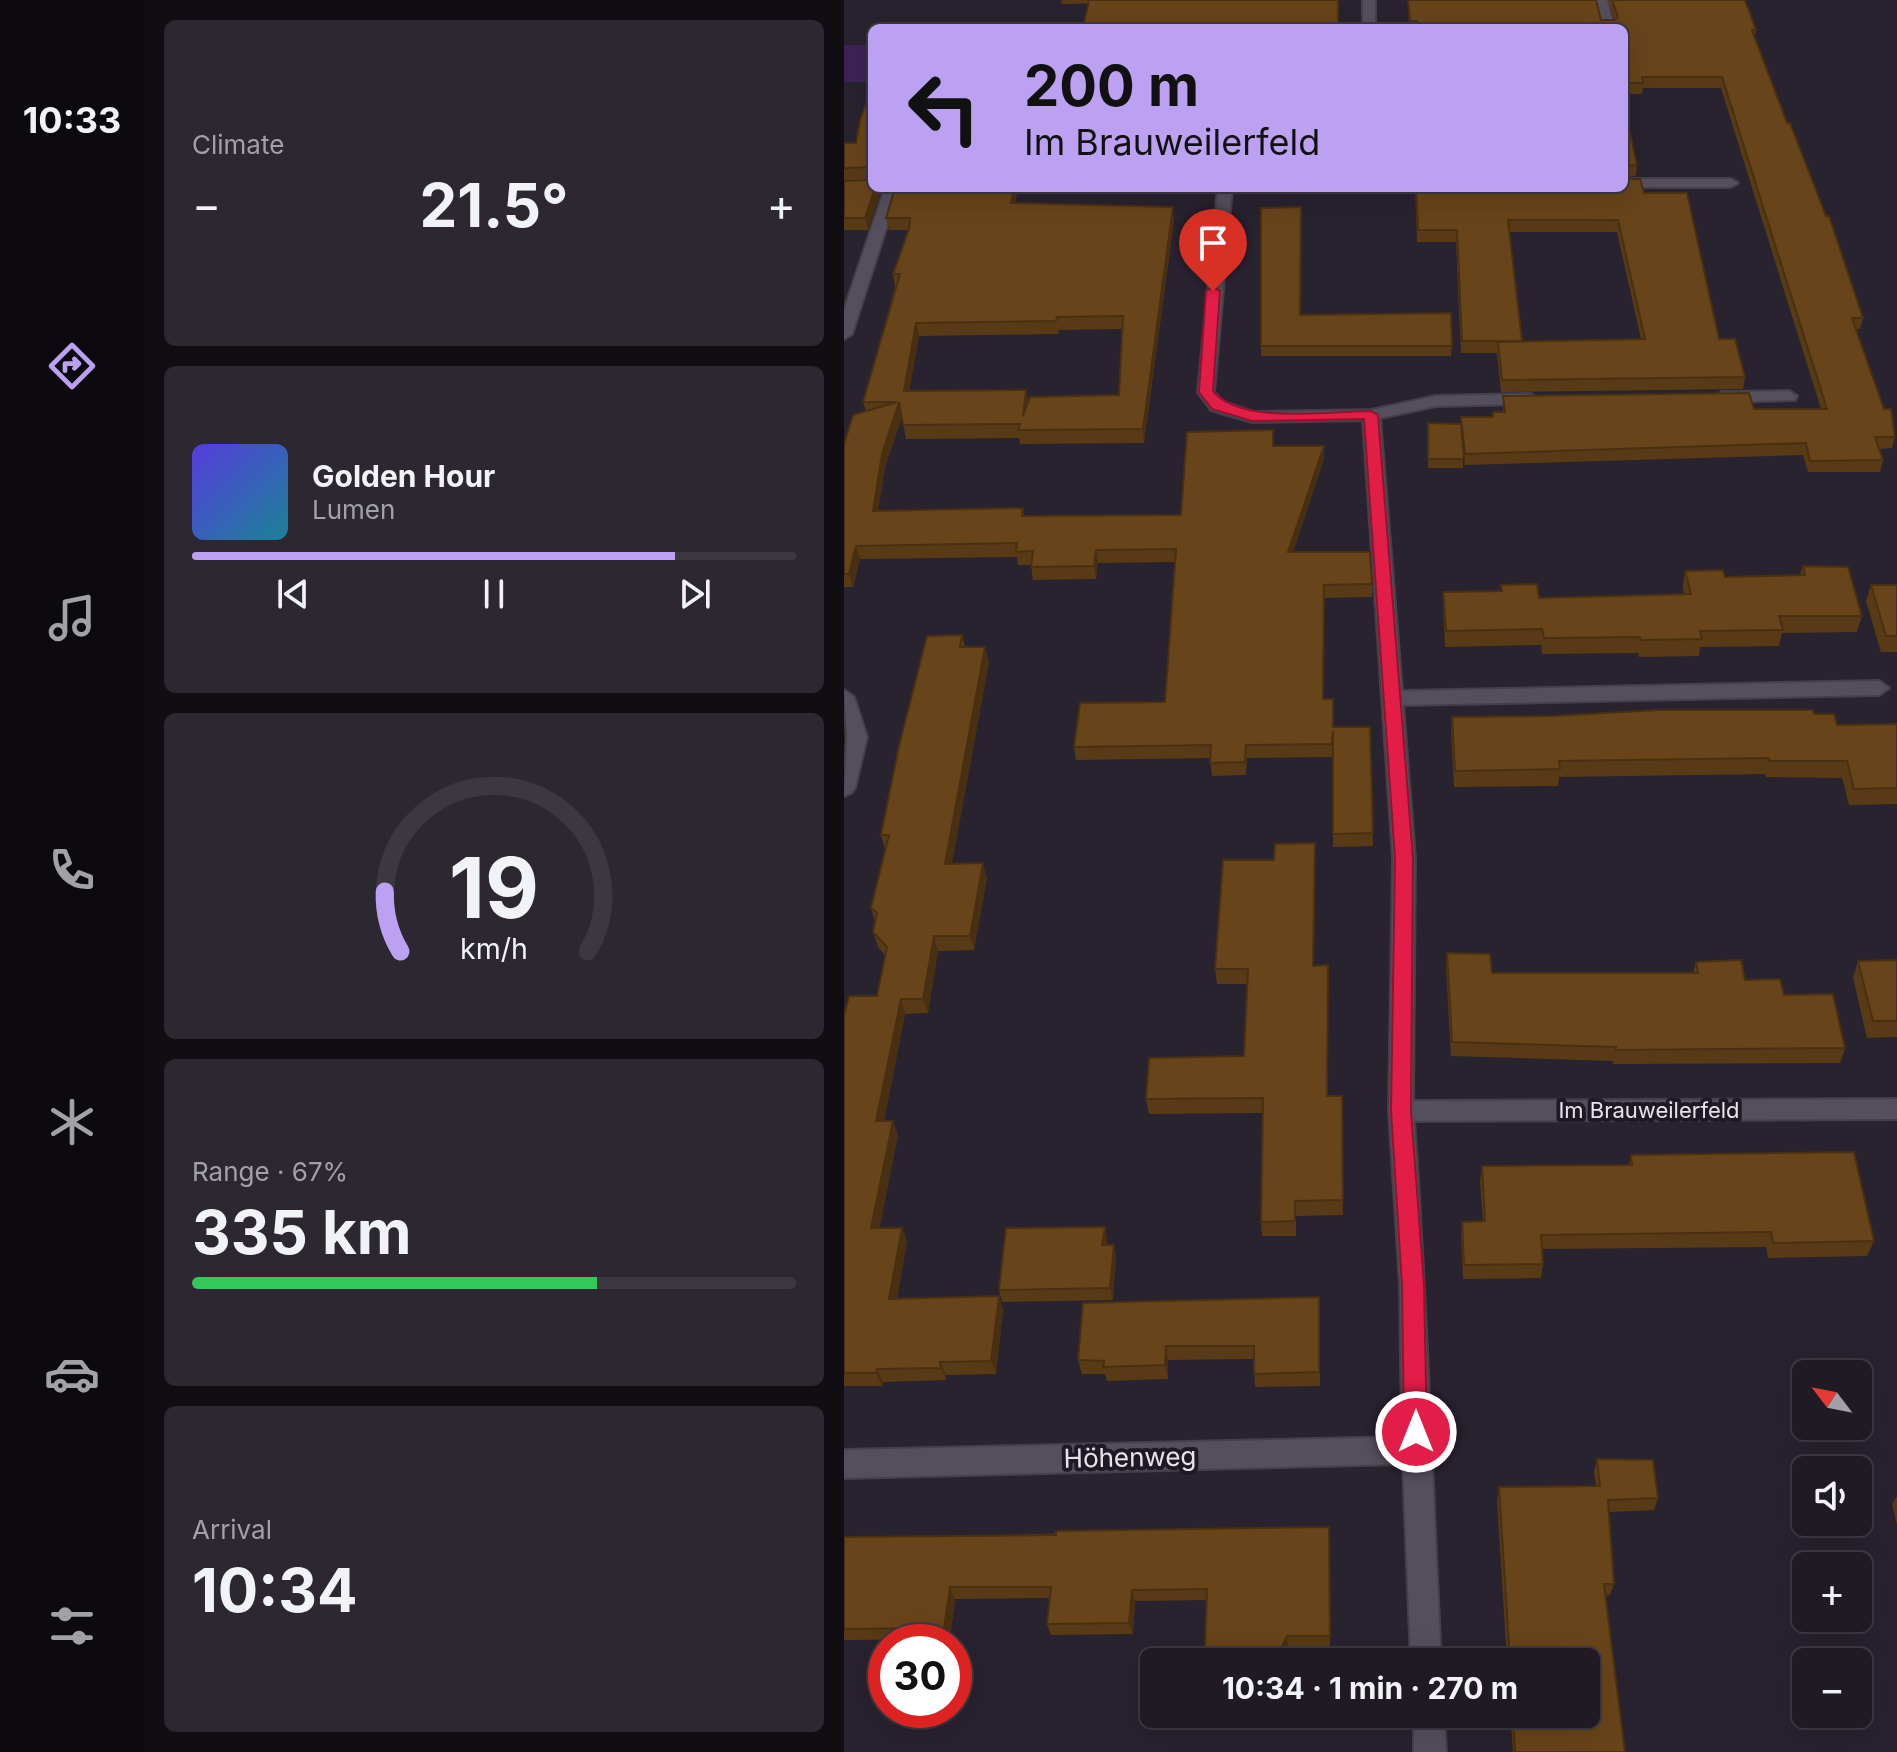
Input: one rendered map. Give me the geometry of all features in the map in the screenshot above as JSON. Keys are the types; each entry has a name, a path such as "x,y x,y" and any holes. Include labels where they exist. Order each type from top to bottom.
{"street":[{"path":"1369,0 1369,24"},
{"path":"1601,0 1607,24"},
{"path":"1628,183 1731,183"},
{"path":"844,334 891,192"},
{"path":"1227,192 1206,392 1217,406 1252,417 1371,415 1436,401 1555,399"},
{"path":"1709,397 1789,396"},
{"path":"1371,415 1404,858 1401,1111 1413,1285 1416,1450 1425,1648"},
{"path":"1393,698 1879,688"},
{"path":"844,697 857,737 844,788"},
{"name":"Im Brauweilerfeld","path":"1401,1111 1897,1109"},
{"name":"Höhenweg","path":"844,1464 1416,1450"},
{"path":"1429,1728 1430,1752"}],"shaded area":[{"path":"844,45 868,45 868,82 844,82"}],"building":[{"path":"1089,0 1338,0 1338,24 1084,24"},
{"path":"1408,0 1596,0 1601,20 1615,20 1618,17 1612,0 1745,0 1756,30 1752,30 1787,123 1790,123 1826,216 1829,216 1863,318 1852,318 1884,409 1891,409 1895,437 1875,437 1883,460 1810,461 1806,443 1465,454 1461,417 1493,417 1493,412 1505,412 1503,396 1749,393 1754,409 1827,409 1722,77 1642,77 1643,83 1628,83 1628,24 1417,24 1417,21 1410,21"},
{"path":"868,98 868,167 844,168 844,143 856,143"},
{"path":"1628,123 1637,165 1628,166"},
{"path":"1628,179 1640,179 1644,193 1687,193 1719,339 1735,339 1745,377 1502,380 1498,342 1645,339 1618,220 1508,220 1522,341 1462,341 1457,230 1418,230 1416,192 1628,192"},
{"path":"868,180 868,192 874,192 865,218 844,218 844,181"},
{"path":"894,192 1013,192 1011,203 1173,207 1143,429 1018,430 1020,424 903,425 899,402 882,454 873,511 1023,508 1022,516 1181,515 1187,432 1273,430 1273,446 1324,446 1288,552 1370,552 1372,584 1324,585 1323,699 1333,699 1333,727 1370,727 1373,833 1333,834 1333,731 1332,744 1246,745 1245,762 1210,763 1211,745 1074,747 1080,703 1165,702 1176,549 1096,550 1094,566 1031,567 1033,551 1016,552 1017,543 856,546 849,574 844,574 844,444 853,415 897,402 863,402 900,274 893,274 910,218 886,218","holes":["1123,316 1119,395 1030,397 1023,416 1026,390 904,391 916,323 1056,321 1057,317"]},
{"path":"1301,207 1300,315 1451,313 1452,346 1261,346 1261,208"},
{"path":"1428,423 1461,424 1464,459 1428,459"},
{"path":"1803,566 1848,567 1862,616 1779,616 1783,630 1700,631 1702,639 1544,638 1542,629 1446,631 1443,592 1502,591 1501,585 1537,584 1539,598 1691,594 1685,571 1723,570 1725,577 1805,575"},
{"path":"1871,585 1897,585 1897,636 1886,636"},
{"path":"962,635 960,647 985,647 945,864 983,863 970,936 934,936 923,999 901,999 876,1121 893,1121 871,1228 902,1228 889,1299 999,1296 991,1361 940,1362 941,1368 844,1373 844,1015 849,996 877,996 887,947 873,932 877,913 871,908 889,835 881,835 899,746 927,636"},
{"path":"1657,710 1813,710 1814,714 1834,714 1837,725 1897,724 1897,788 1854,789 1847,761 1770,761 1769,758 1559,761 1560,769 1455,771 1452,717 1553,716"},
{"path":"1315,843 1313,966 1328,965 1327,1096 1342,1096 1343,1200 1295,1201 1295,1221 1261,1222 1263,1098 1146,1099 1149,1058 1244,1056 1248,969 1215,969 1223,860 1274,860 1275,844"},
{"path":"1447,953 1490,954 1492,973 1698,973 1696,962 1741,960 1745,980 1780,979 1784,995 1833,994 1845,1048 1616,1050 1616,1047 1452,1042"},
{"path":"1897,960 1897,1021 1873,1021 1858,961"},
{"path":"1854,1152 1874,1241 1773,1243 1771,1232 1541,1235 1543,1264 1464,1265 1462,1222 1485,1221 1482,1166 1632,1165 1631,1155"},
{"path":"1105,1227 1102,1245 1114,1245 1110,1288 999,1290 1006,1228"},
{"path":"1319,1297 1319,1372 1254,1374 1254,1346 1166,1346 1165,1365 1103,1367 1104,1361 1078,1360 1083,1303"},
{"path":"1597,1459 1653,1460 1658,1498 1608,1500 1614,1584 1604,1584 1625,1752 1515,1752 1514,1728 1600,1728 1600,1648 1509,1648 1499,1487 1600,1486"},
{"path":"1329,1527 1330,1636 1287,1636 1281,1648 1205,1647 1207,1589 1132,1590 1129,1623 1047,1624 1051,1587 950,1587 945,1624 868,1624 868,1629 844,1629 844,1537 1056,1535 1056,1531"}],"route":[{"path":"1213,291 1206,392 1217,406 1252,417 1371,415 1404,858 1401,1111 1413,1285 1416,1432"}]}
